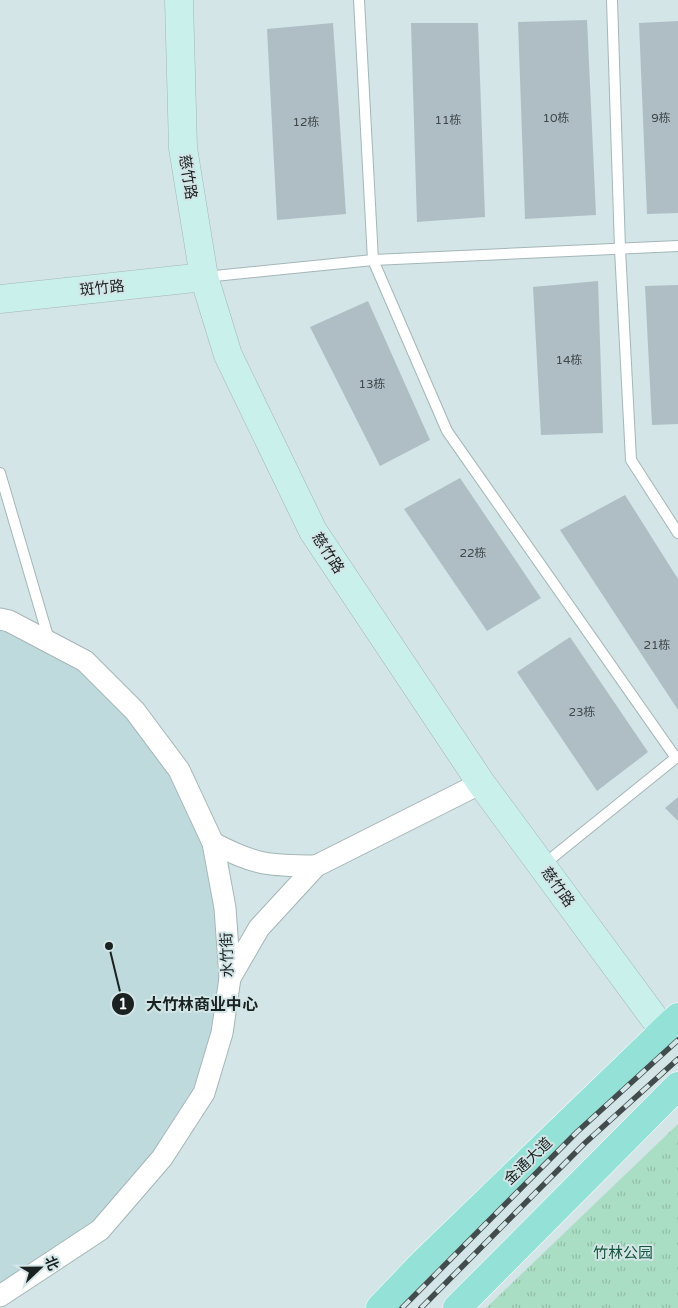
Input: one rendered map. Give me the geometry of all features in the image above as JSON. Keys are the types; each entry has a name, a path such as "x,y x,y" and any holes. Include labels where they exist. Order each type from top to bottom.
{"main road":[{"name":"金通大道","path":"380,1308 424,1262 671,1023"},
{"path":"458,1308 678,1086"}],"street":[{"name":"慈竹路","path":"179,0 183,148 204,277 228,355 313,531 481,783 542,866 671,1023"},
{"name":"斑竹路","path":"0,298 204,277"},
{"name":"水竹街","path":"0,619 9,621 85,661 136,711 179,770 213,843 225,908 230,978 222,1033 204,1093 162,1158 100,1230 0,1296"},
{"path":"230,978 259,928 316,866 481,783"},
{"path":"213,843 242,858 270,866 316,866"}],"lane":[{"path":"360,0 373,260 448,431 677,757 542,866"},
{"path":"612,0 620,249 631,460 678,533"},
{"path":"204,277 373,260 678,246"},
{"path":"0,473 49,642"}],"shaded area":[{"path":"0,629 81,671 129,718 173,779 204,846 218,912 219,981 214,1033 192,1092 155,1154 93,1223 0,1285"}],"green space":[{"name":"竹林公园","path":"678,1124 678,1308 486,1308"}],"building":[{"path":"587,20 596,215 525,219 518,22"},
{"path":"678,21 678,213 647,214 639,23"},
{"path":"333,23 346,214 277,220 267,29"},
{"path":"411,23 478,23 485,217 417,222"},
{"path":"598,281 603,433 541,435 533,287"},
{"path":"678,285 678,424 652,425 645,286"},
{"path":"368,301 430,440 380,466 310,327"},
{"path":"460,478 541,598 487,631 404,509"},
{"path":"625,495 678,579 678,710 560,530"},
{"path":"570,637 648,752 597,791 517,672"},
{"path":"678,797 678,821 665,808"}],"railway":[{"path":"402,1308 577,1132 678,1040"},
{"path":"421,1308 585,1143 678,1059"}],"place":[{"name":"大竹林商业中心","path":"109,946"}]}
